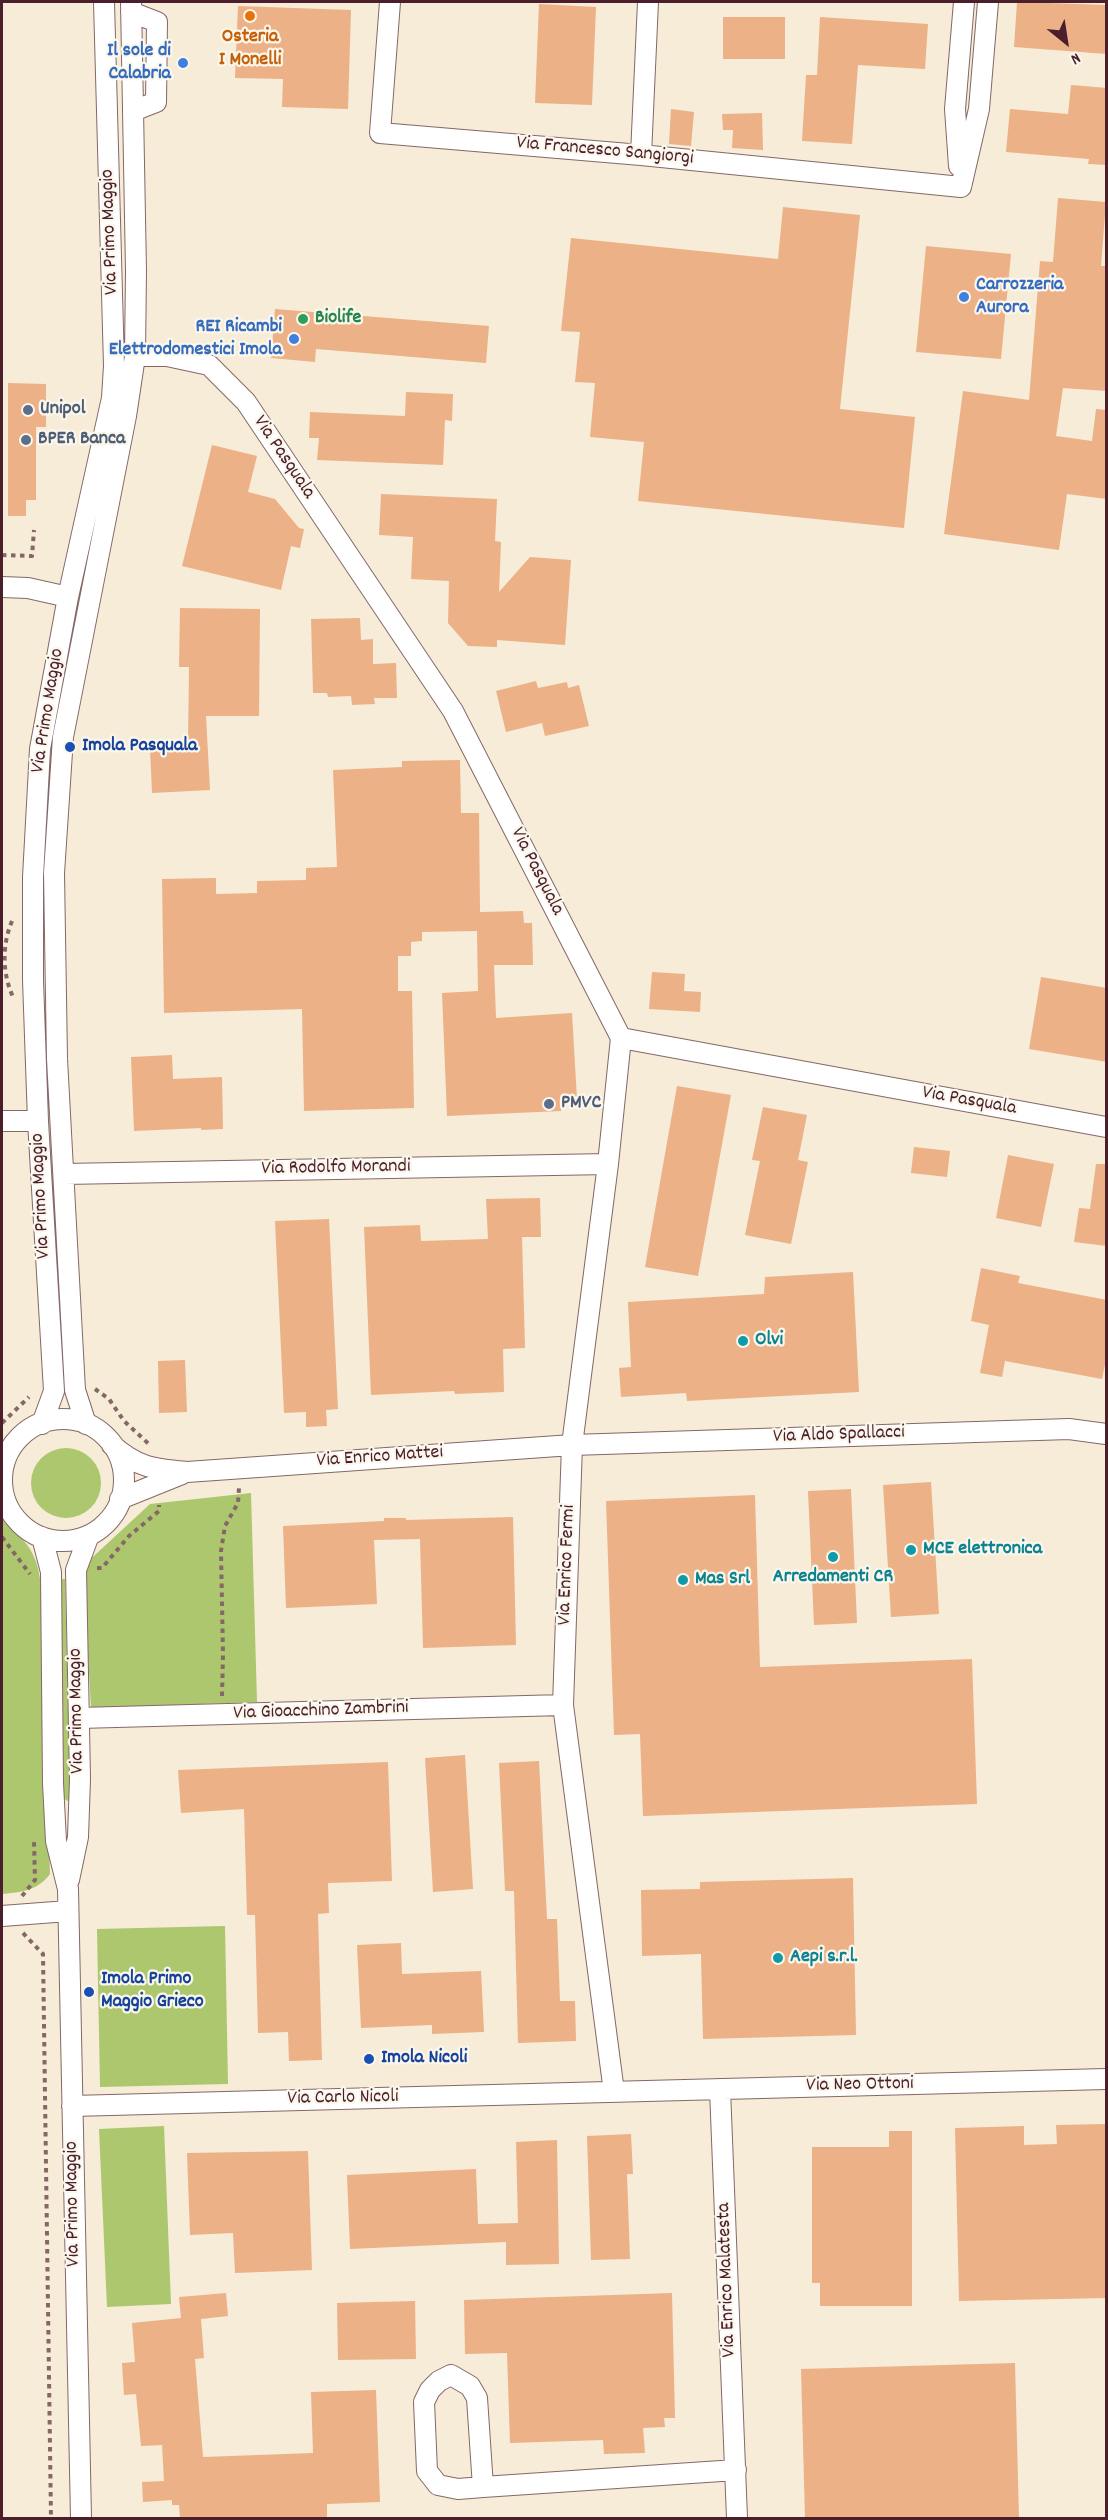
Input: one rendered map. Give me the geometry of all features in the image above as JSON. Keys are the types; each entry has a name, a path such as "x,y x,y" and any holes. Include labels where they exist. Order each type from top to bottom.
{"street":[{"name":"Via Primo Maggio","path":"42,1424 54,1391 38,1121 33,877 39,749 68,597 112,398 114,366 104,2"},
{"name":"Via Francesco Sangiorgi","path":"390,2 380,133 641,155 961,187"},
{"path":"641,155 648,2"},
{"path":"961,187 955,109 964,2"},
{"path":"961,187 979,109 988,2"},
{"name":"Via Primo Maggio","path":"86,1424 75,1390 57,1059 54,873 59,764 63,737 126,416 135,356 134,111 131,7"},
{"name":"Via Pasquala","path":"135,356 167,356 209,364 246,402 453,711 621,1038 1107,1127"},
{"path":"2,587 28,588 68,597"},
{"name":"Via Enrico Fermi","path":"614,2092 563,1705 572,1445 608,1164 621,1038"},
{"path":"2,1121 38,1121"},
{"name":"Via Rodolfo Morandi","path":"64,1174 608,1164"},
{"path":"56,1420 71,1420 86,1424 100,1432 112,1445 121,1462 124,1480 120,1499 114,1514 103,1526 89,1535 74,1540 58,1541 42,1538 27,1530 4,1502 2,1471 4,1456 27,1431 42,1424 56,1420"},
{"name":"Via Aldo Spallacci","path":"572,1445 1069,1430 1107,1434"},
{"name":"Via Enrico Mattei","path":"112,1445 129,1460 156,1469 188,1472 572,1445"},
{"name":"Via Enrico Mattei","path":"120,1499 188,1472"},
{"name":"Via Primo Maggio","path":"68,1889 78,1837 79,1718 76,1570 89,1535"},
{"name":"Via Primo Maggio","path":"42,1538 51,1572 53,1783 56,1841 68,1889 69,1911 81,2518"},
{"name":"Via Gioacchino Zambrini","path":"79,1718 563,1705"},
{"path":"2,1916 69,1911"},
{"name":"Via Neo Ottoni","path":"614,2092 1107,2079"},
{"name":"Via Enrico Malatesta","path":"720,2090 737,2518"},
{"name":"Via Carlo Nicoli","path":"72,2106 614,2092"},
{"path":"483,2487 477,2398 470,2386 451,2375 439,2381 430,2390 424,2402 427,2471 438,2485 458,2489 736,2470"}],"path":[{"path":"2,555 32,556 34,530"},
{"path":"221,1714 223,1655 221,1551 225,1526 238,1503 240,1468"},
{"path":"22,1915 23,1935 43,1954 51,2518"}],"green space":[{"path":"66,1448 79,1451 91,1458 98,1470 101,1483 98,1496 91,1508 79,1515 66,1518 53,1515 41,1508 34,1496 31,1483 34,1470 41,1458 53,1451"},
{"path":"251,1493 257,1702 91,1708 83,1566 150,1504"},
{"path":"2,1517 33,1553 41,1585 50,1874 34,1887 2,1894"},
{"path":"60,1579 65,1579 70,1799 67,1801 64,1798"},
{"path":"225,1926 228,2084 100,2087 97,1929"},
{"path":"164,2126 171,2304 107,2307 99,2129"}],"building":[{"path":"1017,2 1107,5 1107,54 1014,47"},
{"path":"539,4 596,7 592,105 535,103"},
{"path":"238,6 351,10 348,109 282,107 283,79 235,78"},
{"path":"723,17 785,17 785,59 723,59"},
{"path":"820,17 928,24 925,69 858,65 852,144 802,141 806,75 817,75"},
{"path":"1071,85 1107,88 1107,165 1088,164 1089,159 1006,152 1010,109 1068,114"},
{"path":"671,109 694,112 691,146 669,144"},
{"path":"762,113 763,150 732,148 733,130 723,130 722,114"},
{"path":"1058,198 1106,202 1101,266 1107,266 1107,391 1063,388 1056,436 1092,441 1096,409 1107,410 1107,499 1067,494 1059,550 944,534 963,391 1029,400 1040,261 1053,262"},
{"path":"783,207 860,215 840,409 915,417 904,528 638,501 644,442 590,437 595,383 575,382 580,332 561,331 571,238 778,259"},
{"path":"926,246 1011,254 1001,359 916,352"},
{"path":"275,309 489,326 486,363 316,349 315,362 271,358"},
{"path":"8,383 46,384 46,427 36,427 36,500 26,500 26,516 8,516"},
{"path":"406,392 453,394 452,421 445,420 443,465 317,460 319,438 309,438 310,412 405,416"},
{"path":"212,445 257,456 248,492 275,499 299,528 304,529 300,548 291,546 281,590 182,566"},
{"path":"381,494 497,499 495,541 501,542 499,592 530,557 571,560 565,645 497,640 497,647 468,646 448,623 449,581 411,579 413,537 379,535"},
{"path":"180,608 260,609 259,716 206,716 210,790 152,793 150,748 188,745 189,667 179,667"},
{"path":"360,618 361,640 373,639 373,664 396,663 397,698 374,698 375,704 352,705 351,696 328,697 327,693 313,693 311,619"},
{"path":"536,681 538,688 567,682 568,688 579,685 589,726 545,736 542,723 506,732 496,691"},
{"path":"460,760 461,813 479,813 480,912 523,911 524,923 532,923 533,965 494,965 496,1018 572,1013 577,1099 561,1100 561,1111 447,1116 442,993 478,991 477,931 422,932 422,941 411,942 411,956 398,956 398,991 412,991 414,1108 304,1111 302,1009 164,1013 162,879 216,878 216,894 257,893 257,881 306,880 306,868 337,867 333,770 402,767 402,761"},
{"path":"652,972 685,974 684,991 701,992 700,1012 649,1009"},
{"path":"1041,977 1107,988 1107,1062 1029,1049"},
{"path":"172,1055 173,1079 222,1077 223,1129 134,1131 131,1057"},
{"path":"677,1086 731,1095 698,1276 645,1267"},
{"path":"763,1107 807,1115 798,1160 808,1162 791,1244 745,1235 760,1161 752,1160"},
{"path":"914,1147 950,1151 947,1177 911,1173"},
{"path":"1008,1155 1054,1164 1041,1227 996,1218"},
{"path":"1096,1164 1107,1164 1107,1246 1074,1242 1079,1208 1090,1209"},
{"path":"540,1198 541,1237 522,1237 525,1348 503,1349 504,1392 455,1394 454,1391 371,1395 364,1227 420,1225 421,1241 488,1239 486,1199"},
{"path":"329,1219 338,1409 326,1410 327,1426 306,1427 306,1412 284,1413 275,1221"},
{"path":"981,1268 1020,1276 1018,1283 1107,1300 1107,1355 1102,1379 1005,1361 1002,1377 980,1373 989,1325 971,1321"},
{"name":"Olvi","path":"853,1272 859,1392 687,1401 686,1393 621,1397 619,1368 631,1367 628,1302 764,1294 765,1277"},
{"path":"185,1360 187,1412 159,1413 158,1361"},
{"name":"MCE elettronica","path":"931,1482 939,1614 891,1617 883,1485"},
{"name":"Arredamenti CR","path":"851,1489 857,1623 814,1625 808,1491"},
{"name":"Mas Srl","path":"755,1495 760,1667 972,1659 977,1804 643,1816 640,1734 614,1735 606,1501"},
{"path":"513,1517 516,1645 423,1648 420,1539 374,1540 377,1604 286,1608 283,1526 384,1521 384,1518 406,1518 406,1520"},
{"path":"465,1755 473,1889 433,1892 425,1758"},
{"path":"539,1761 547,1919 557,1919 560,2001 575,2001 576,2041 518,2043 514,1891 505,1891 499,1763"},
{"path":"388,1762 392,1881 328,1883 329,1913 318,1914 322,2060 289,2061 288,2032 258,2033 255,1915 247,1915 244,1809 181,1813 178,1770"},
{"name":"Aepi s.r.l.","path":"853,1878 856,2035 703,2039 701,1954 642,1956 641,1890 700,1889 700,1882"},
{"path":"401,1943 402,1974 481,1971 484,2032 432,2034 432,2025 361,2028 357,1945"},
{"path":"1107,2124 1107,2298 959,2301 955,2128 1024,2126 1024,2145 1057,2144 1056,2125"},
{"path":"889,2131 912,2131 912,2306 820,2306 820,2283 812,2283 812,2147 889,2147"},
{"path":"631,2134 633,2174 627,2174 630,2259 591,2260 587,2136"},
{"path":"557,2140 559,2264 506,2265 506,2242 350,2249 347,2175 476,2169 478,2224 518,2223 516,2142"},
{"path":"308,2151 312,2270 235,2273 233,2233 190,2235 187,2153"},
{"path":"226,2293 228,2316 201,2319 204,2358 195,2359 203,2457 313,2453 311,2392 376,2390 380,2502 327,2504 327,2518 180,2518 179,2505 172,2505 172,2500 143,2502 142,2482 164,2481 162,2445 141,2446 136,2394 124,2395 122,2363 135,2362 132,2323 181,2318 179,2297"},
{"path":"672,2293 675,2418 664,2418 665,2427 643,2428 645,2453 604,2454 603,2440 510,2443 507,2353 465,2354 464,2300"},
{"path":"415,2301 416,2359 338,2360 337,2303"},
{"path":"1015,2363 1019,2518 805,2518 801,2369"}],"place":[{"name":"Osteria I Monelli","path":"250,16"},
{"name":"Il sole di Calabria","path":"183,63"},
{"name":"Carrozzeria Aurora","path":"964,297"},
{"name":"Biolife","path":"303,319"},
{"name":"REI Ricambi Elettrodomestici Imola","path":"294,339"},
{"name":"Unipol","path":"28,410"},
{"name":"BPER Banca","path":"26,440"},
{"name":"Imola Pasquala","path":"70,747"},
{"name":"PMVC","path":"549,1104"},
{"name":"Olvi","path":"743,1341"},
{"name":"MCE elettronica","path":"911,1550"},
{"name":"Arredamenti CR","path":"833,1557"},
{"name":"Mas Srl","path":"683,1580"},
{"name":"Aepi s.r.l.","path":"778,1958"},
{"name":"Imola Primo Maggio Grieco","path":"89,1992"},
{"name":"Imola Nicoli","path":"369,2059"}]}
